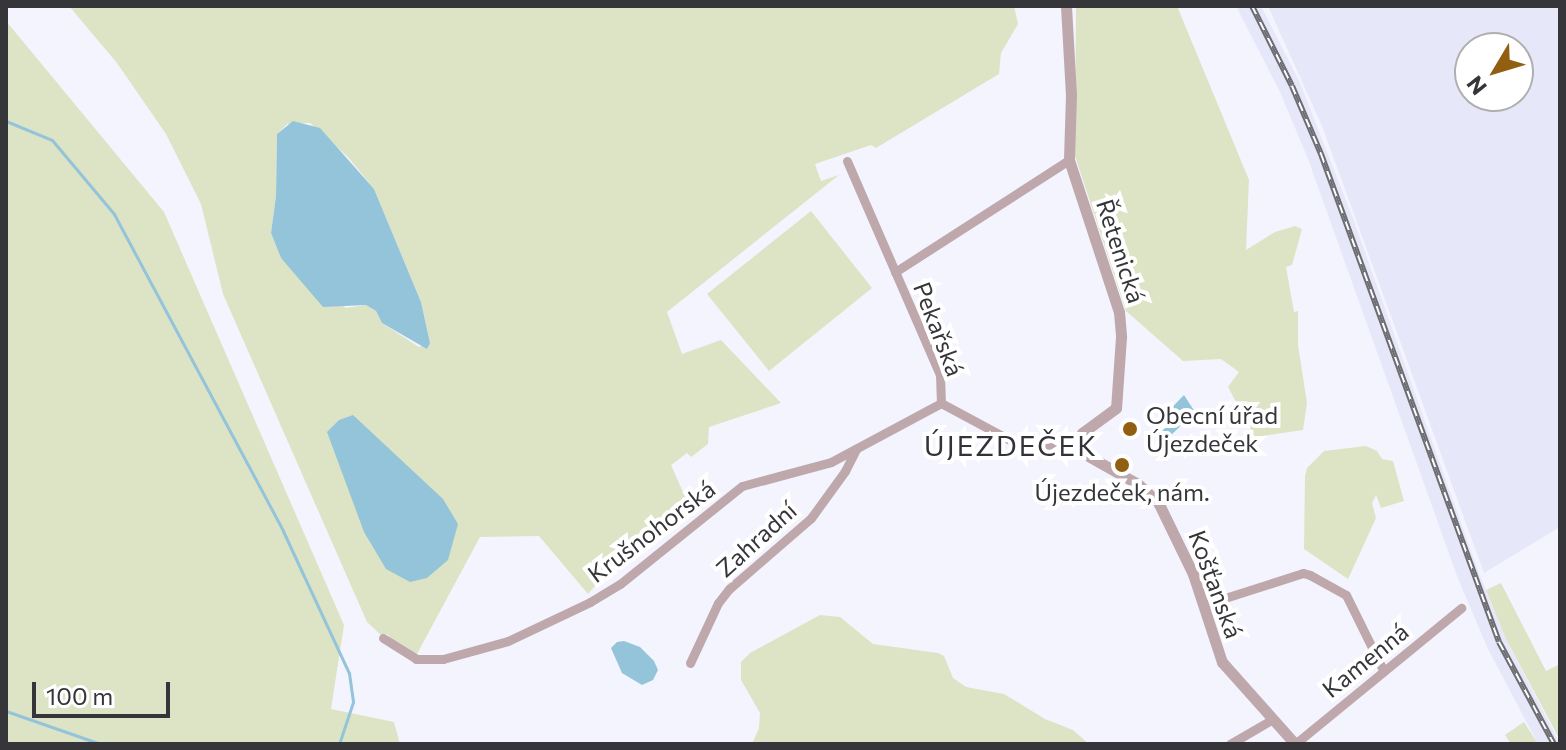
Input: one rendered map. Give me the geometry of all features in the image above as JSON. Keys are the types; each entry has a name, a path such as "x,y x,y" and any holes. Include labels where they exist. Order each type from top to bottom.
{"street":[{"name":"Řetenická","path":"1066,6 1071,95 1069,160 1120,317 1117,405 1110,416 1082,433 1080,440"},
{"path":"895,272 1069,160"},
{"name":"Pekařská","path":"847,161 940,375 941,403 1025,448 1047,448 1080,440"},
{"name":"Krušnohorská","path":"383,638 416,659 443,659 508,641 590,602 620,584 742,486 831,462 941,403"},
{"name":"Košťanská","path":"1080,440 1090,457 1143,487 1162,508 1203,605 1222,662 1295,744"},
{"name":"Zahradní","path":"690,663 718,603 811,518 845,471 856,449"},
{"path":"1203,605 1303,573 1310,575 1346,595 1383,670"},
{"name":"Kamenná","path":"1295,744 1461,608"},
{"path":"1230,744 1273,719"}],"shaded area":[{"path":"1236,6 1261,6 1300,83 1353,218 1477,568 1506,639 1560,744 1538,744 1487,647 1457,576 1308,159 1280,92"},
{"path":"1268,6 1560,6 1560,527 1484,573 1322,126"}],"green space":[{"path":"69,6 1014,6 1018,24 1001,53 999,74 876,148 871,145 815,164 821,181 839,175 667,312 682,354 721,340 781,403 709,427 708,444 691,457 687,453 671,465 687,501 612,566 588,594 539,536 480,537 417,654 398,645 387,634 382,636 367,622 223,294 201,204 166,134 117,63","holes":["310,123 348,157 374,189 421,302 430,343 419,347 382,323 376,311 366,305 346,308 281,258 271,233 276,196 277,134 287,124"]},
{"path":"1076,6 1177,6 1249,180 1246,250 1275,232 1295,226 1302,229 1292,265 1286,267 1294,312 1298,311 1298,345 1307,403 1303,430 1255,437 1228,387 1239,372 1221,359 1183,361 1126,311 1075,156"},
{"path":"6,21 164,212 344,625 331,709 394,722 400,744 6,744"},
{"path":"811,211 872,288 769,371 707,294"},
{"path":"1366,446 1377,451 1382,459 1393,461 1404,501 1381,508 1376,495 1372,503 1376,518 1348,579 1304,549 1305,476 1307,468 1324,451"},
{"path":"1501,583 1546,671 1560,664 1560,740 1506,639 1486,590"},
{"path":"820,615 840,617 873,644 938,653 944,656 953,678 966,687 1004,694 1045,719 1073,730 1089,744 752,744 759,728 760,713 741,680 741,662 750,653"},
{"path":"1524,722 1538,744 1511,744 1505,735"}],"water":[{"path":"293,121 320,128 374,189 421,302 430,343 427,349 382,323 376,311 366,305 323,307 281,258 271,233 276,196 277,134"},
{"path":"1184,395 1195,412 1168,438 1155,425"},
{"path":"353,415 443,499 458,524 448,560 427,578 410,582 386,569 364,532 327,432 339,420"},
{"path":"624,641 640,647 654,661 658,670 653,680 642,685 622,673 611,648 617,642"}],"waterway":[{"path":"6,121 52,140 114,214 283,531 349,673 353,702 339,744"},
{"path":"6,711 101,744"}],"railway":[{"path":"1252,6 1292,86 1321,154 1499,642 1554,744"}],"place":[{"name":"Obecní úřad Újezdeček","path":"1130,429"},
{"name":"Újezdeček, nám.","path":"1122,465"}],"district":[{"name":"ÚJEZDEČEK","path":"1011,445"}]}
